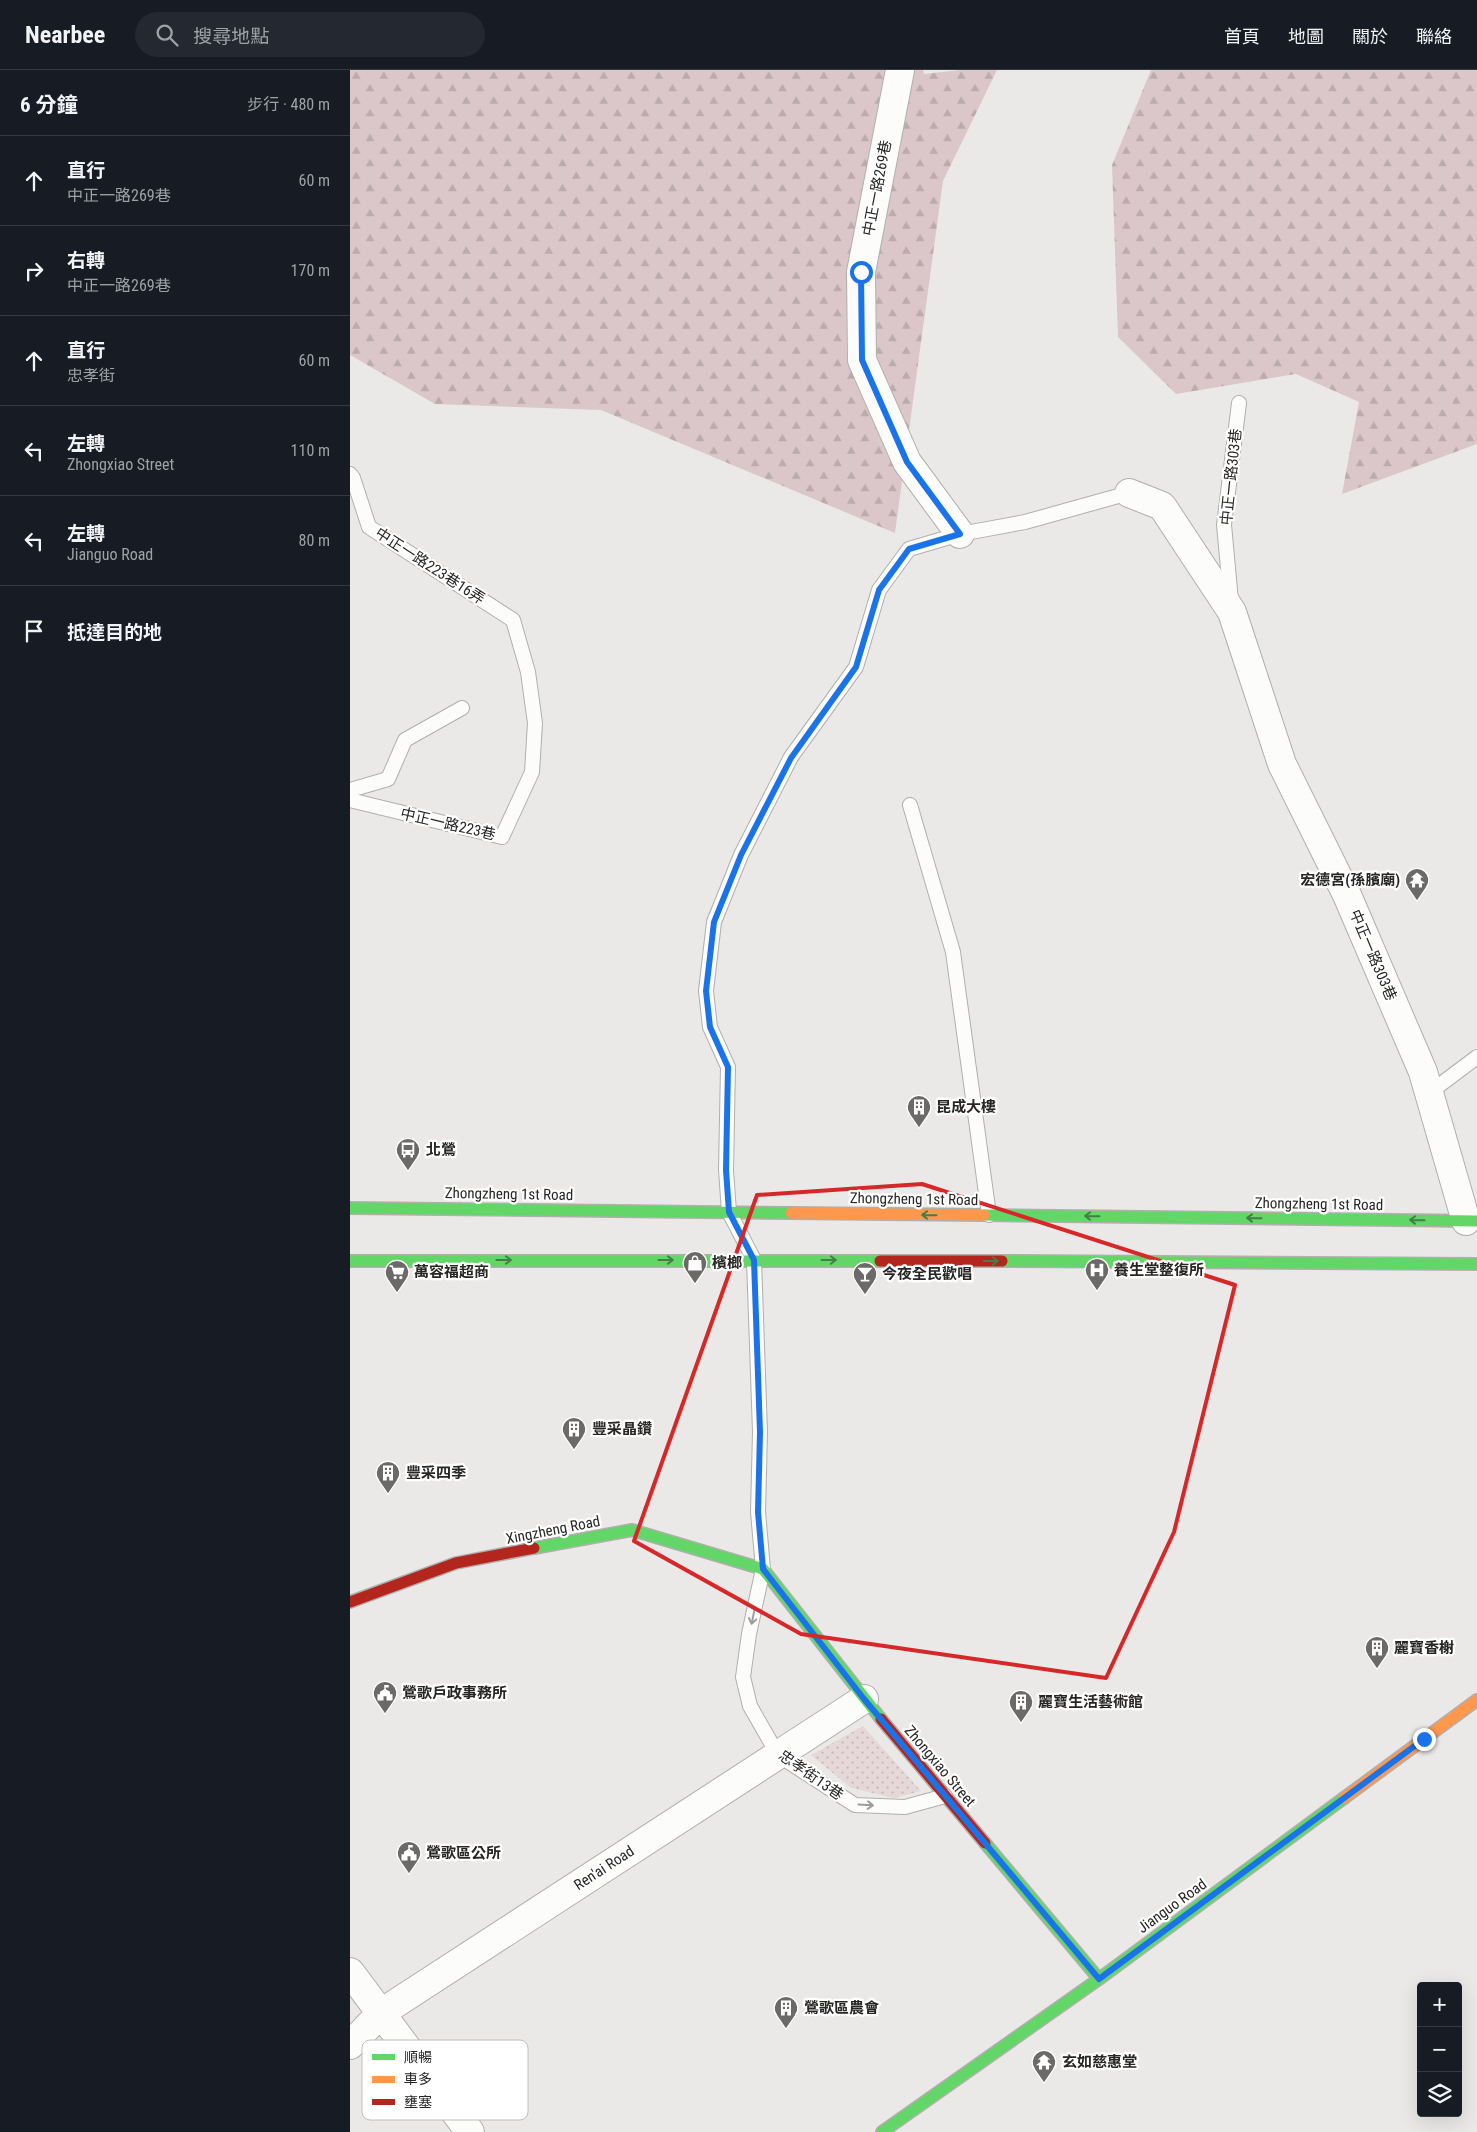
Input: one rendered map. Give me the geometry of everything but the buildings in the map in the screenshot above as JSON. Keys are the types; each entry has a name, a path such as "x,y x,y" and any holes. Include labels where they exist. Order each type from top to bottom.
{"main road":[{"name":"Zhongzheng 1st Road","path":"350,1208 1471,1221"},
{"path":"350,1261 754,1260 1477,1264"},
{"name":"Xingzheng Road","path":"350,1602 456,1563 632,1530 763,1569"},
{"name":"Zhongxiao Street","path":"763,1569 864,1699 1099,1979"},
{"name":"Jianguo Road","path":"882,2132 1099,1979 1477,1700"}],"street":[{"name":"中正一路269巷","path":"900,70 861,272 862,360 907,462 960,534"},
{"name":"中正一路303巷","path":"1129,493 1162,506 1232,612 1282,764 1347,895 1423,1072 1471,1221"},
{"name":"Ren'ai Road","path":"350,2045 381,2013 864,1699"},
{"path":"350,1972 401,2040"},
{"path":"461,2120 470,2132"}],"lane":[{"name":"中正一路303巷","path":"1232,612 1224,525 1239,403"},
{"name":"中正一路223巷16弄","path":"350,474 369,527 513,620"},
{"path":"754,1260 729,1212 726,1170 728,1067 710,1027 706,991 714,922 741,855 791,758 856,667 879,590 909,549 960,534 1025,522 1129,493"},
{"name":"中正一路223巷","path":"350,800 502,838 532,772 535,733 528,672 513,620"},
{"path":"350,790 388,780 405,740 462,708"},
{"path":"910,805 953,952 990,1215"},
{"path":"1429,1093 1477,1057"},
{"name":"忠孝街13巷","path":"754,1260 760,1432 758,1512 763,1569 749,1634 743,1677 750,1706 778,1755 855,1804 905,1807 945,1796"}],"highlighted area":[{"path":"922,1184 1235,1285 1174,1532 1106,1678 801,1634 634,1541 757,1195"}],"green space":[{"path":"350,70 923,70 924,74 960,70 997,70 943,181 895,533 601,410 435,404 350,355"},
{"path":"1151,70 1477,70 1477,444 1342,494 1359,402 1296,374 1176,394 1118,337 1112,165"}],"shaded area":[{"path":"863,1726 921,1791 894,1798 851,1788 811,1755"}],"traffic: fast":[{"path":"350,1208 791,1213"},
{"path":"984,1215 1477,1221"},
{"path":"350,1261 880,1261"},
{"path":"1002,1261 1477,1264"},
{"path":"534,1548 632,1530 763,1569 881,1719"},
{"path":"882,2132 1099,1979 1344,1798"},
{"path":"985,1843 1099,1979"}],"traffic: slow":[{"path":"791,1213 984,1215"},
{"path":"1344,1798 1477,1700"}],"traffic: jam":[{"path":"880,1261 1002,1261"},
{"path":"350,1602 456,1563 534,1548"},
{"path":"881,1719 985,1843"}],"place":[{"name":"宏德宮(孫臏廟)","path":"1417,901"},
{"name":"昆成大樓","path":"919,1128"},
{"name":"北鶯","path":"408,1171"},
{"name":"檳榔","path":"695,1284"},
{"name":"養生堂整復所","path":"1097,1291"},
{"name":"萬容福超商","path":"397,1293"},
{"name":"今夜全民歡唱","path":"865,1295"},
{"name":"豐采晶鑽","path":"574,1450"},
{"name":"豐采四季","path":"388,1494"},
{"name":"麗寶香榭","path":"1377,1669"},
{"name":"鶯歌戶政事務所","path":"385,1714"},
{"name":"麗寶生活藝術館","path":"1021,1723"},
{"name":"鶯歌區公所","path":"409,1874"},
{"name":"鶯歌區農會","path":"786,2029"},
{"name":"玄如慈惠堂","path":"1044,2083"}],"route":[{"path":"861,272 862,360 907,462 960,534 909,549 879,590 856,667 791,758 741,855 714,922 706,991 710,1027 728,1067 726,1170 729,1212 754,1260 760,1432 758,1512 763,1569 864,1699 1099,1979 1424,1739"}]}
